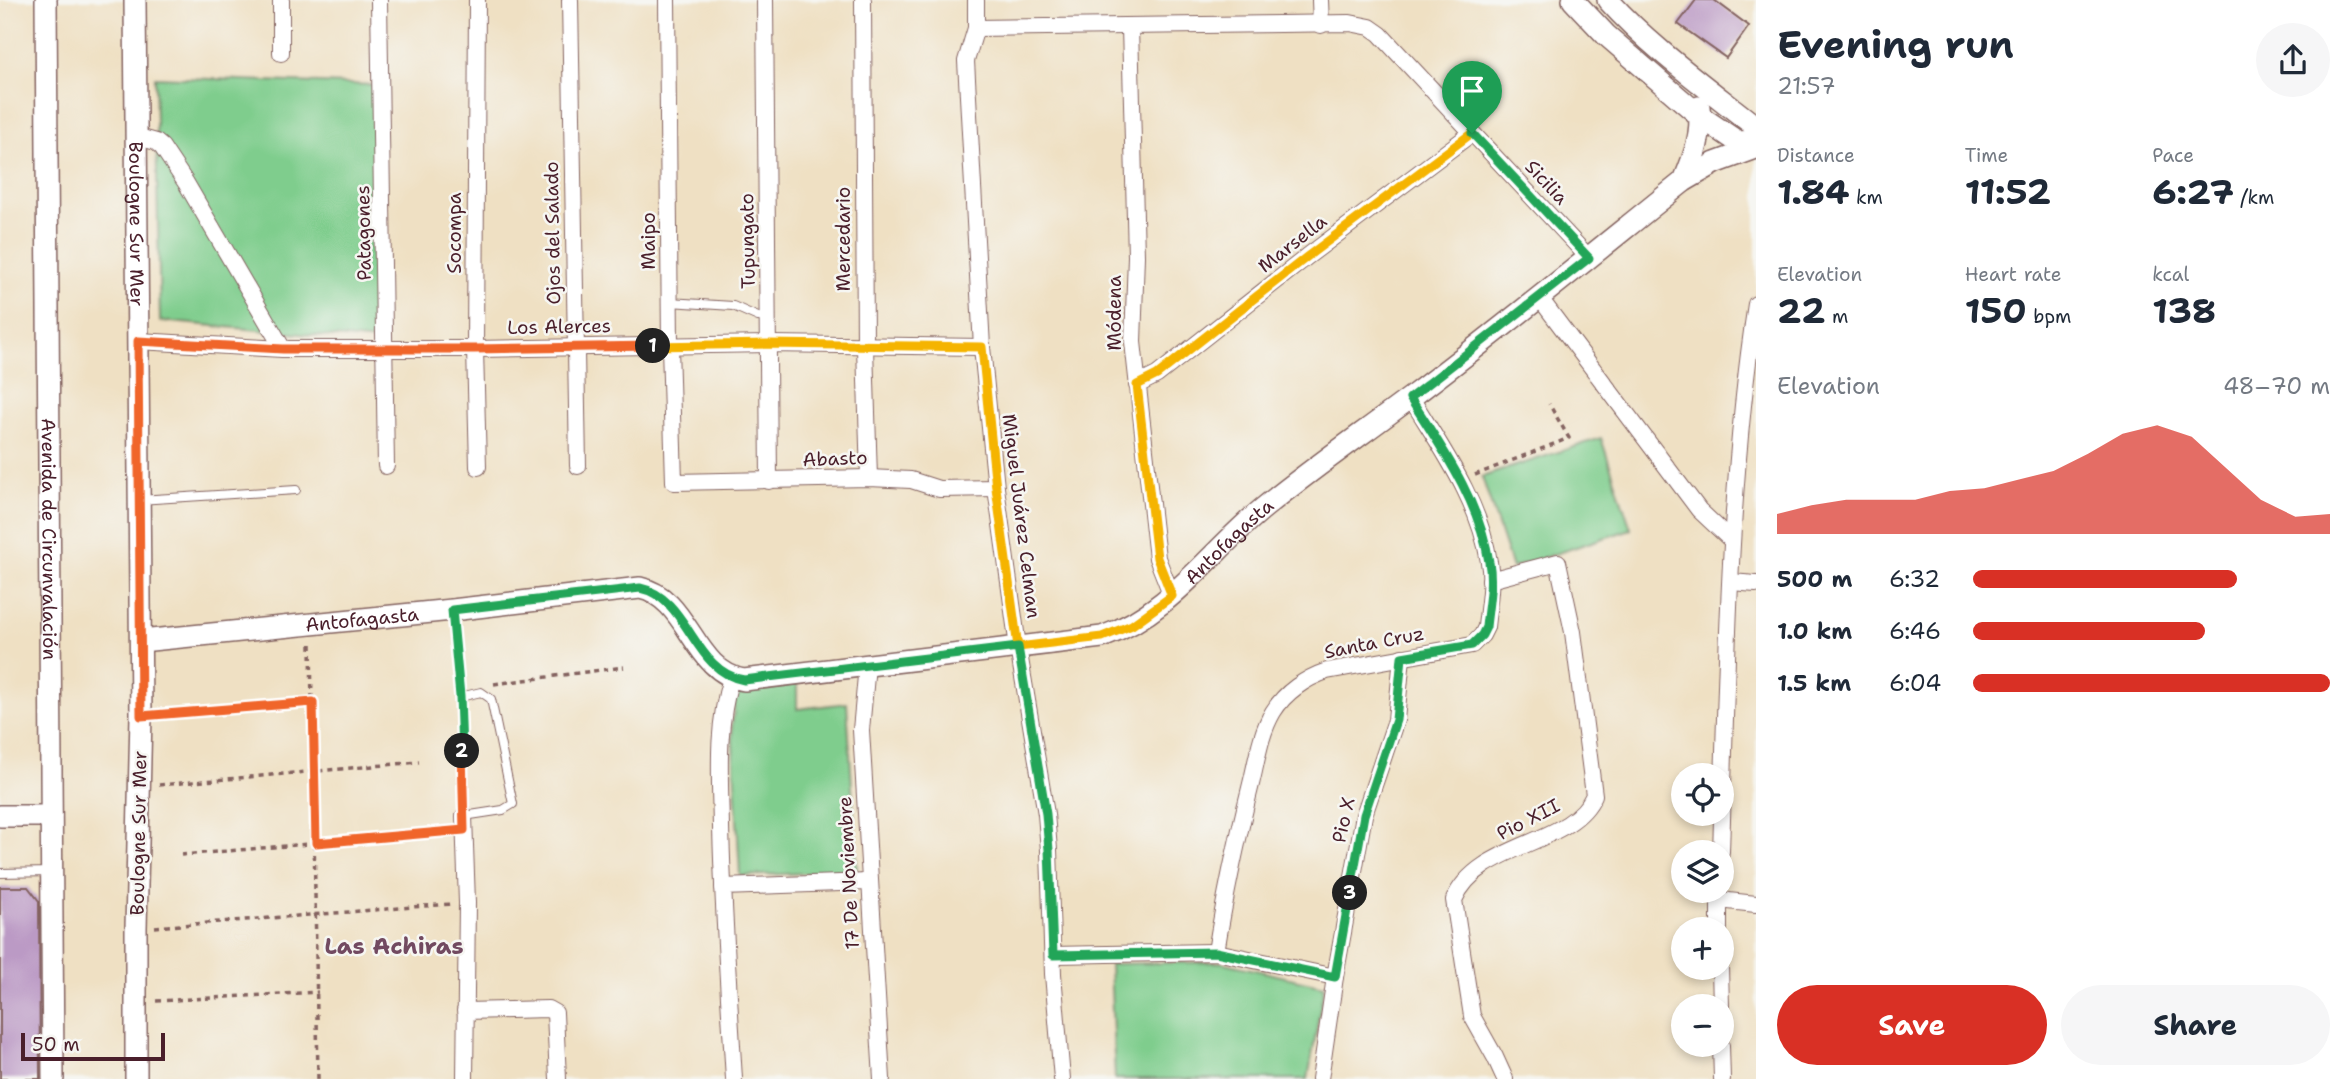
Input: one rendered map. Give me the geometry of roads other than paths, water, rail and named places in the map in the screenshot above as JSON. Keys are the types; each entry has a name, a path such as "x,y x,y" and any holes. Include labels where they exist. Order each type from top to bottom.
{"street":[{"name":"Avenida de Circunvalación","path":"46,0 53,1079"},
{"name":"Boulogne Sur Mer","path":"135,0 141,641 136,1079"},
{"path":"281,0 281,53"},
{"name":"Patagones","path":"379,0 386,466"},
{"name":"Socompa","path":"477,0 475,349 478,467"},
{"name":"Ojos del Salado","path":"570,0 578,466"},
{"name":"Maipo","path":"667,0 669,302 674,482"},
{"name":"Tupungato","path":"765,0 769,481"},
{"name":"Mercedario","path":"863,0 865,347 869,478"},
{"name":"Miguel Juárez Celman","path":"976,0 976,28 966,61 982,347 996,488 1018,647 1046,814 1062,1079"},
{"path":"1320,0 1321,24"},
{"path":"1573,0 1606,35 1701,117 1738,142 1756,141"},
{"path":"1608,0 1620,14 1694,78 1756,127"},
{"name":"Sicilia","path":"976,28 1321,24 1359,24 1370,27 1380,34 1589,258"},
{"name":"Módena","path":"1130,27 1136,256 1133,342 1157,558 1172,596"},
{"path":"1684,181 1698,142 1701,117 1694,78"},
{"name":"Marsella","path":"1137,385 1157,375 1308,256 1472,133"},
{"path":"135,136 162,146 283,349"},
{"name":"Antofagasta","path":"141,641 640,588 653,590 665,599 711,661 731,678 744,680 1102,637 1132,625 1172,596 1263,508 1410,398 1684,181 1715,163 1756,148"},
{"path":"1539,297 1699,510 1732,541"},
{"path":"1721,840 1732,541 1748,352 1756,304"},
{"name":"Los Alerces","path":"138,341 283,349 769,344 982,347"},
{"name":"Santa Cruz","path":"1216,952 1229,873 1263,734 1273,712 1295,688 1314,676 1472,645 1486,627 1490,564 1484,541 1460,480 1410,398"},
{"name":"Abasto","path":"674,482 869,478 911,480 939,489 996,488"},
{"name":"Pio XII","path":"1490,580 1558,562 1573,632 1594,795 1590,805 1574,820 1493,860 1468,878 1454,900 1472,1016 1505,1079"},
{"path":"1731,582 1756,584"},
{"name":"Pio X","path":"1320,1079 1364,815 1396,720 1402,657"},
{"name":"17 De Noviembre","path":"867,666 861,730 881,1079"},
{"path":"731,678 723,703 719,732 723,887 734,1079"},
{"path":"0,816 51,816"},
{"path":"464,823 467,903 466,1079"},
{"path":"723,887 869,883"},
{"path":"1734,899 1756,904"},
{"path":"1053,955 1216,952 1335,977"},
{"path":"465,1012 548,1009 555,1013 558,1079"},
{"path":"1721,1057 1722,1079"}],"lane":[{"path":"669,302 733,306 758,317 769,318"},
{"path":"139,500 296,490"},
{"path":"452,610 460,696 464,823 513,804 491,699 481,692 460,696"},
{"path":"0,873 52,872"}],"district":[{"name":"Las Achiras","path":"394,946"}]}
